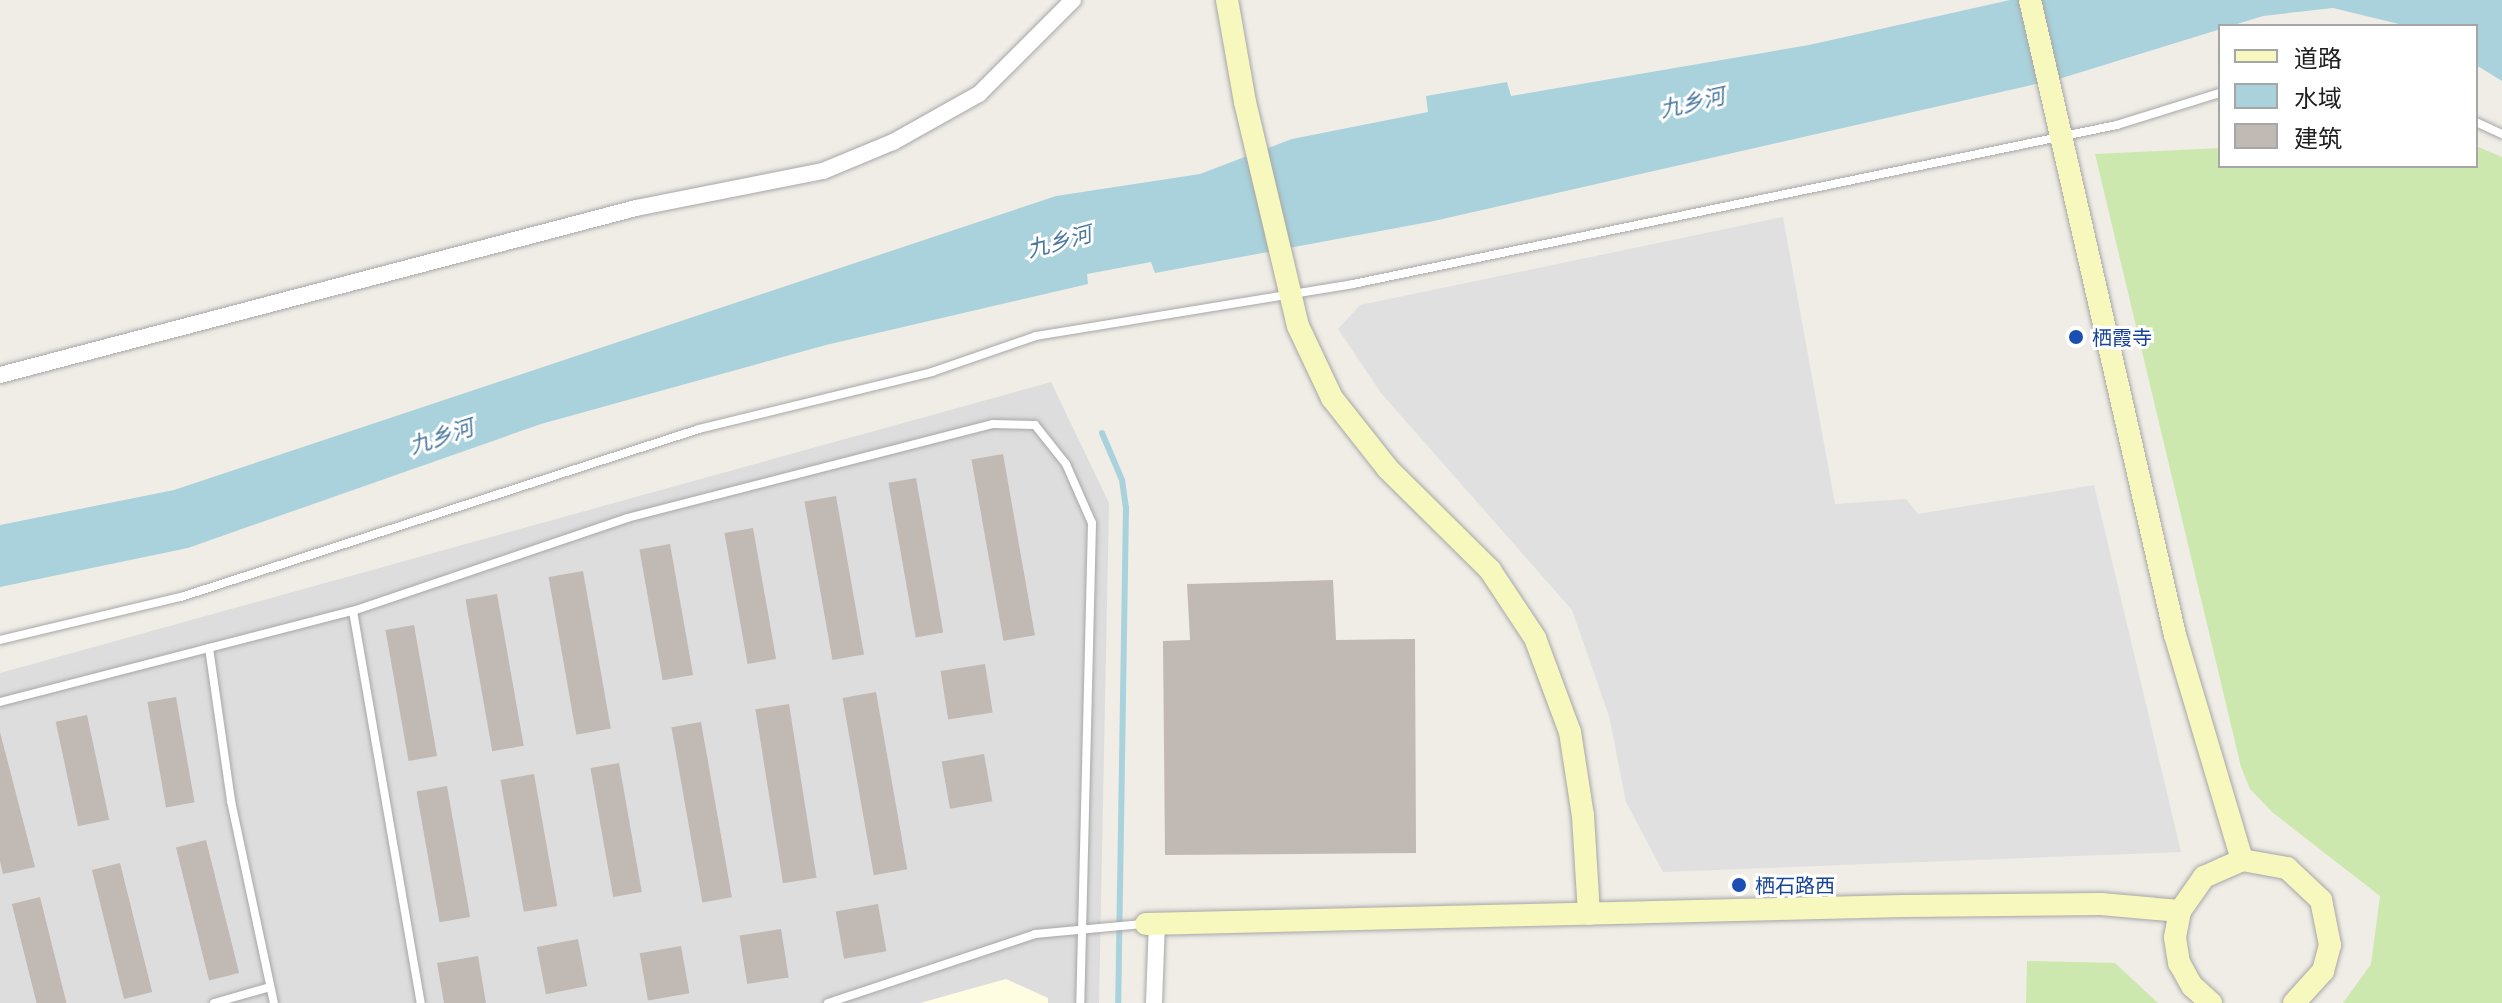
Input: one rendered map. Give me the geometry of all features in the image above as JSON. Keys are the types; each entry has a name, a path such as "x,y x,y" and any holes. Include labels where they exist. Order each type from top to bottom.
{"street":[{"path":"0,375 636,208 823,171 893,142 979,94 1073,0"},
{"path":"1227,0 1245,102 1287,289 1332,398 1388,469 1490,570 1535,638 1570,732 1583,816 1589,914"},
{"path":"2030,0 2175,635 2242,860"},
{"path":"2211,1003 2192,986 2179,963 2175,937 2180,911 2204,877 2242,860 2265,861 2297,874 2321,900 2329,922 2330,945 2323,971 2294,1003"},
{"path":"1154,1003 1151,923 2085,904 2180,911"}],"lane":[{"path":"0,640 181,597 699,429 932,372 1036,336 2063,136 2218,94"},
{"path":"2478,123 2502,134"},
{"path":"0,702 353,611 627,518 993,424 1035,425 1066,464 1092,523 1080,1003"},
{"path":"353,611 421,1003"},
{"path":"209,648 231,801 274,1003"},
{"path":"828,1003 1035,934 1080,926 1151,923"},
{"path":"214,1003 270,987"}],"shaded area":[{"path":"1783,217 1835,504 1906,499 1918,514 2094,485 2181,852 1663,872 1626,802 1609,716 1572,610 1381,393 1338,329 1360,305"},
{"path":"1051,382 1109,503 1099,1003 0,1003 0,673"},
{"path":"1006,979 1048,998 1048,1003 920,1003"}],"green space":[{"path":"2478,147 2502,157 2502,1003 2343,1003 2371,964 2380,896 2272,812 2250,789 2241,767 2095,154 2218,148 2218,168 2478,168"},
{"path":"2027,961 2115,963 2158,1003 2026,1003"}],"water":[{"name":"九乡河","path":"2010,0 2502,0 2502,81 2478,66 2478,24 2399,24 2333,8 2263,16 2237,24 2218,24 2218,30 2062,78 1434,221 1155,273 1151,262 1087,274 1088,284 826,345 541,424 188,548 0,587 0,525 174,490 1056,196 1200,174 1292,139 1428,112 1426,96 1507,82 1511,96 1809,45"}],"building":[{"path":"1003,454 1035,635 1003,641 971,460"},
{"path":"916,478 943,633 916,637 888,483"},
{"path":"836,496 864,655 832,660 804,502"},
{"path":"753,528 776,659 748,664 724,533"},
{"path":"670,544 693,675 663,680 639,549"},
{"path":"583,571 611,729 576,735 549,577"},
{"path":"1333,580 1336,640 1415,639 1416,853 1165,855 1163,641 1190,640 1187,584"},
{"path":"497,594 524,746 492,751 465,600"},
{"path":"414,625 437,756 409,761 385,630"},
{"path":"985,664 993,712 948,719 941,671"},
{"path":"876,692 907,869 874,875 843,698"},
{"path":"176,697 195,802 166,807 147,702"},
{"path":"789,704 817,878 783,883 755,709"},
{"path":"87,715 109,820 78,826 56,722"},
{"path":"701,722 732,897 702,903 671,727"},
{"path":"0,732 35,867 3,874 0,861"},
{"path":"984,754 992,801 950,809 942,761"},
{"path":"619,763 642,892 613,897 590,768"},
{"path":"534,774 557,906 524,912 501,780"},
{"path":"447,786 470,917 440,922 416,791"},
{"path":"206,840 239,973 209,980 176,847"},
{"path":"120,863 152,992 124,999 92,870"},
{"path":"40,897 66,1003 37,1003 12,904"},
{"path":"878,904 886,951 844,959 836,911"},
{"path":"781,929 789,977 747,984 740,936"},
{"path":"578,939 587,986 546,994 537,947"},
{"path":"681,946 689,993 648,1001 640,953"},
{"path":"478,956 486,1003 444,1003 437,963"}],"waterway":[{"path":"1102,433 1122,480 1126,507 1118,1003"}],"place":[{"name":"栖霞寺","path":"2076,337"},
{"name":"栖石路西","path":"1739,885"}]}
